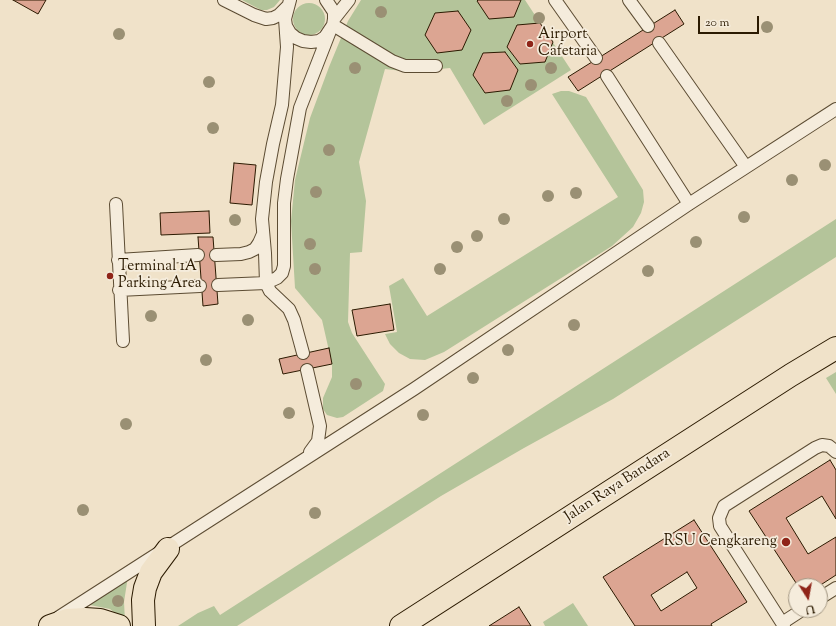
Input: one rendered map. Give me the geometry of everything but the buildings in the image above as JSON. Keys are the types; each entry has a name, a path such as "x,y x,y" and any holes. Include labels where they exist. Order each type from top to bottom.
{"main road":[{"name":"Jalan Raya Bandara","path":"401,626 791,374 836,348"},
{"path":"144,626 143,600 146,588 151,572 168,549"},
{"path":"50,626 67,620 85,619 100,620 119,626"}],"lane":[{"path":"224,0 254,15 266,19 279,15 290,2"},
{"path":"218,286 266,283 277,278 282,273 284,266 284,204 300,108 333,25 334,12 331,5 326,0"},
{"path":"285,19 286,26 290,33 296,38 303,42 319,41 325,37 348,0"},
{"path":"555,0 596,58"},
{"path":"630,0 648,26"},
{"path":"290,2 285,19 287,47 282,105 266,182 262,219 266,253 266,283 270,291 289,309 294,320 303,352"},
{"path":"333,25 392,61 405,66 436,66"},
{"path":"659,43 746,167"},
{"path":"607,76 689,204"},
{"path":"45,626 168,549 414,389 689,204 836,109"},
{"path":"116,204 119,290 123,341"},
{"path":"216,255 241,254 249,252 255,249 263,234"},
{"path":"118,260 198,256"},
{"path":"119,290 200,286"},
{"path":"306,458 318,441 320,434 320,426 307,370"},
{"path":"791,618 783,624 720,526 719,518 724,506 815,448 822,445 830,446 836,452"},
{"path":"411,626 433,606"}],"green space":[{"path":"242,0 280,0 274,7 267,10 261,10"},
{"path":"361,0 525,0 571,70 484,125 450,68 411,72 385,69 359,162 366,201 362,252 350,253 348,322 352,333 385,384 383,391 343,417 337,418 327,415 323,409 323,398 332,377 332,364 322,320 295,288 291,221 295,180 310,118 348,21"},
{"path":"306,3 312,3 321,7 325,19 321,31 312,35 306,35 297,31 293,22 293,16 297,7"},
{"path":"561,91 569,91 586,97 643,190 644,202 641,213 633,227 612,246 444,352 425,360 410,359 399,353 390,344 385,334 397,332 389,286 403,278 427,316 618,197 552,94"},
{"path":"836,219 836,257 613,399 441,496 237,626 178,626 198,613 214,606 220,615"},
{"path":"836,372 836,394 826,378"},
{"path":"128,576 124,602 125,621 110,609 85,604"},
{"path":"573,603 588,626 545,626 543,622"}],"place":[{"name":"Airport Cafetaria","path":"530,44"},
{"name":"Terminal 1A Parking Area","path":"110,276"},
{"name":"RSU Cengkareng","path":"786,542"}]}
